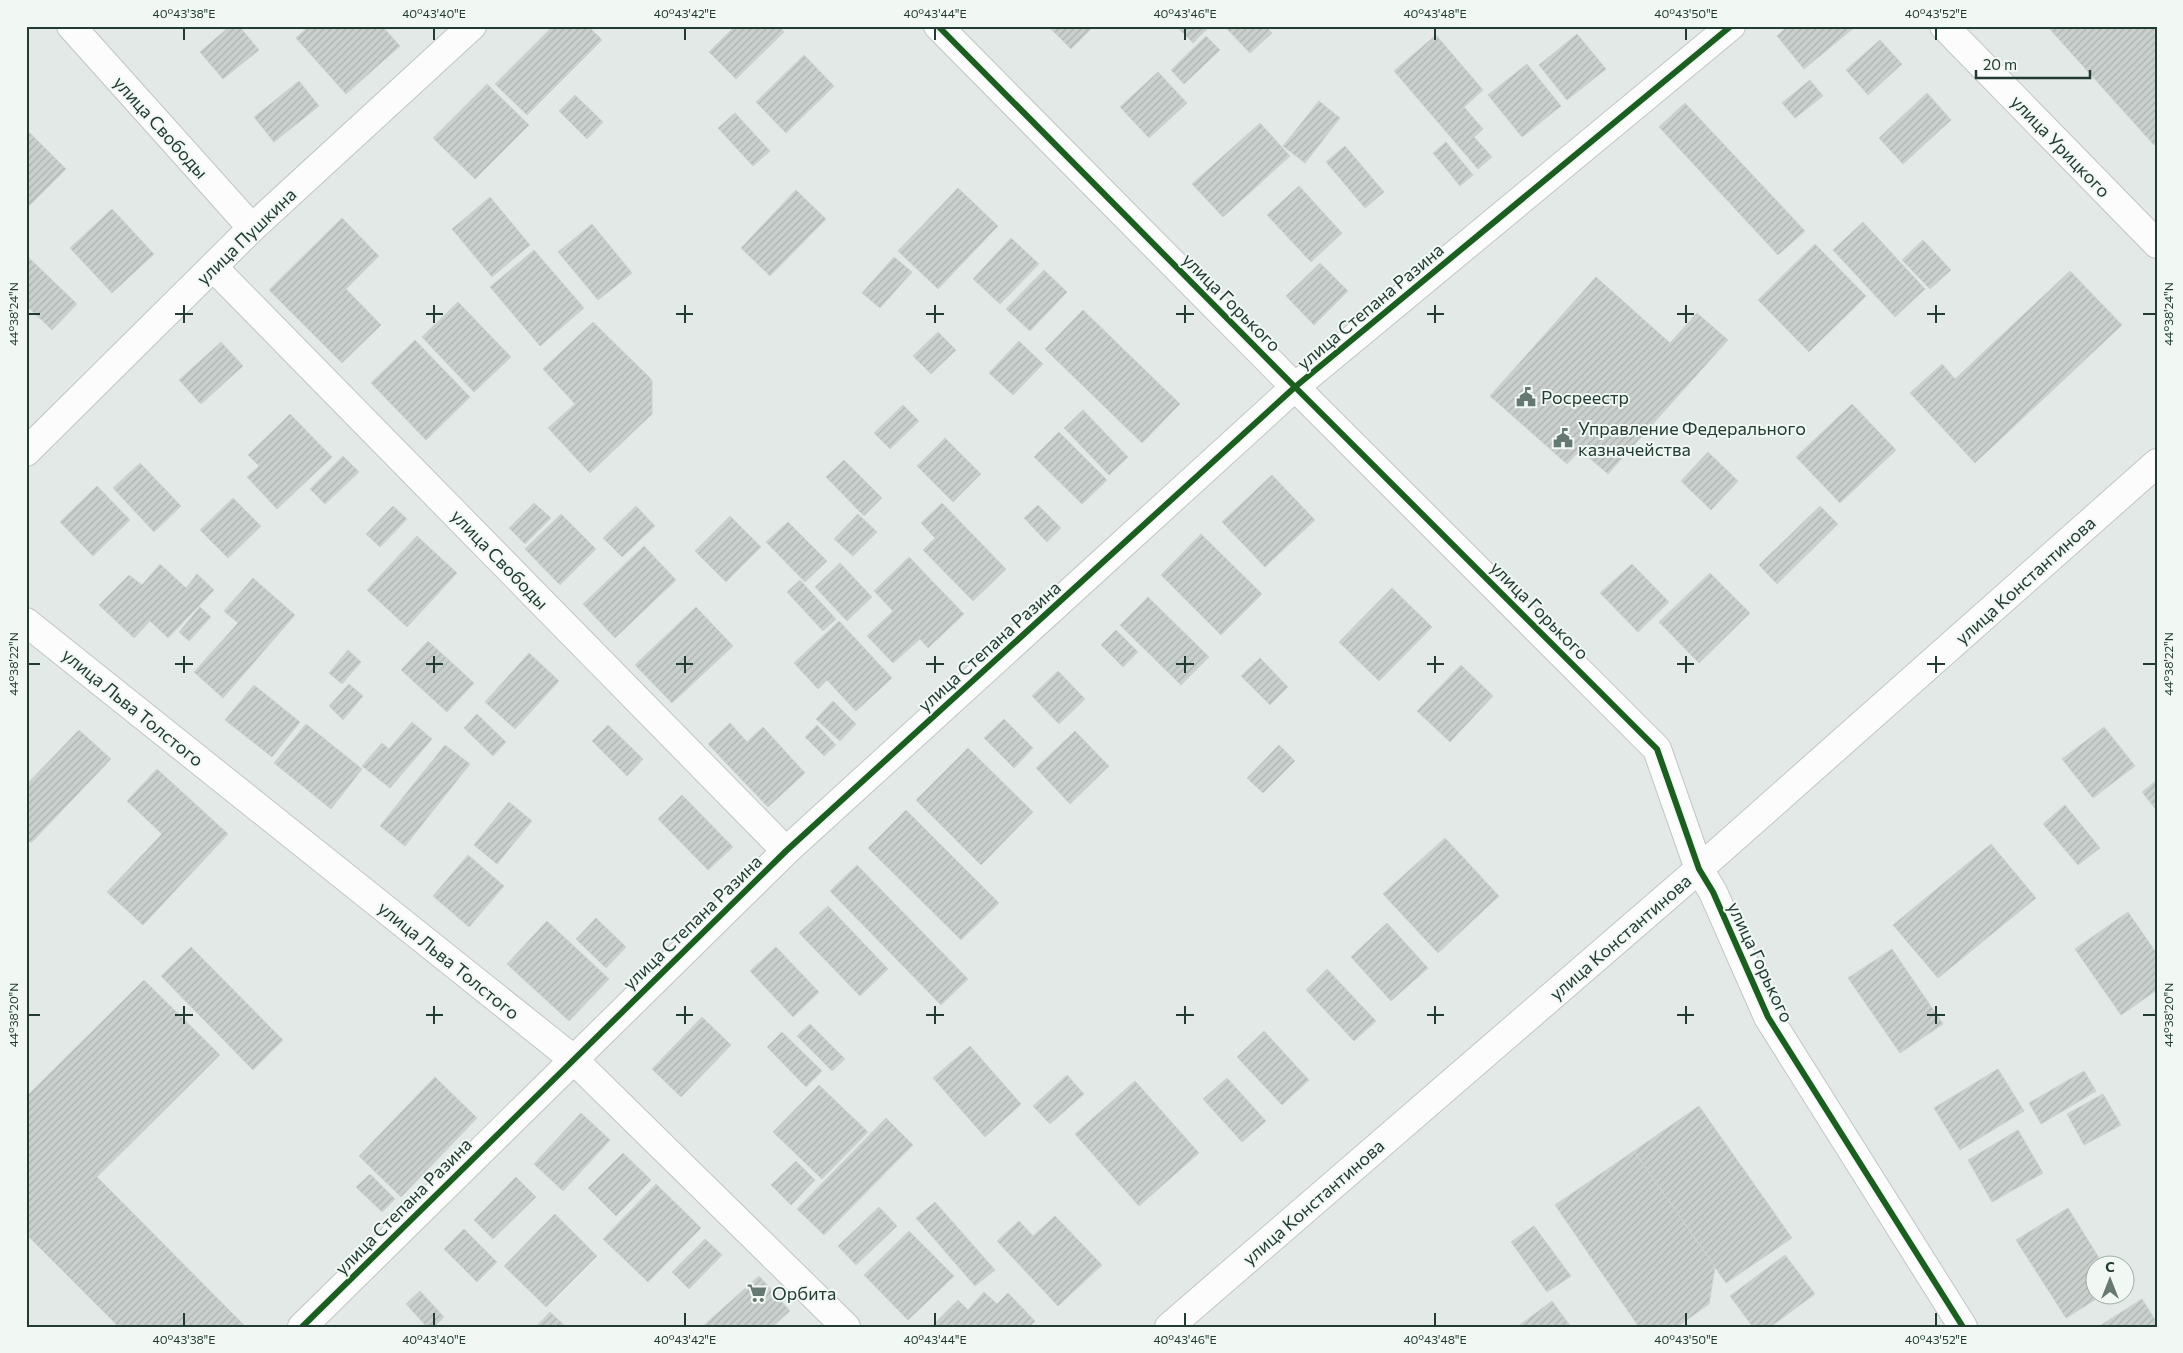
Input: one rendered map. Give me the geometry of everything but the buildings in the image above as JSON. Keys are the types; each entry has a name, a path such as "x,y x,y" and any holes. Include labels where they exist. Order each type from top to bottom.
{"street":[{"name":"улица Свободы","path":"70,26 252,228"},
{"name":"улица Пушкина","path":"26,452 252,228 472,26"},
{"name":"улица Горького","path":"938,26 1657,749 1699,868 1713,892 1768,1017 1963,1327"},
{"name":"улица Степана Разина","path":"302,1327 786,851 1295,387 1731,26"},
{"name":"улица Урицкого","path":"1944,26 2157,244"},
{"name":"улица Свободы","path":"213,267 786,851"},
{"name":"улица Константинова","path":"1169,1327 1699,868 2157,464"},
{"name":"улица Льва Толстого","path":"26,622 573,1059 846,1327"}],"cycle path":[{"path":"938,26 1657,749 1699,869 1713,892 1768,1017 1963,1327"},
{"path":"302,1327 786,851 1295,387 1731,26"}],"place":[{"name":"Росреестр","path":"1526,397"},
{"name":"Управление Федерального казначейства","path":"1563,438"},
{"name":"Орбита","path":"757,1293"}]}
